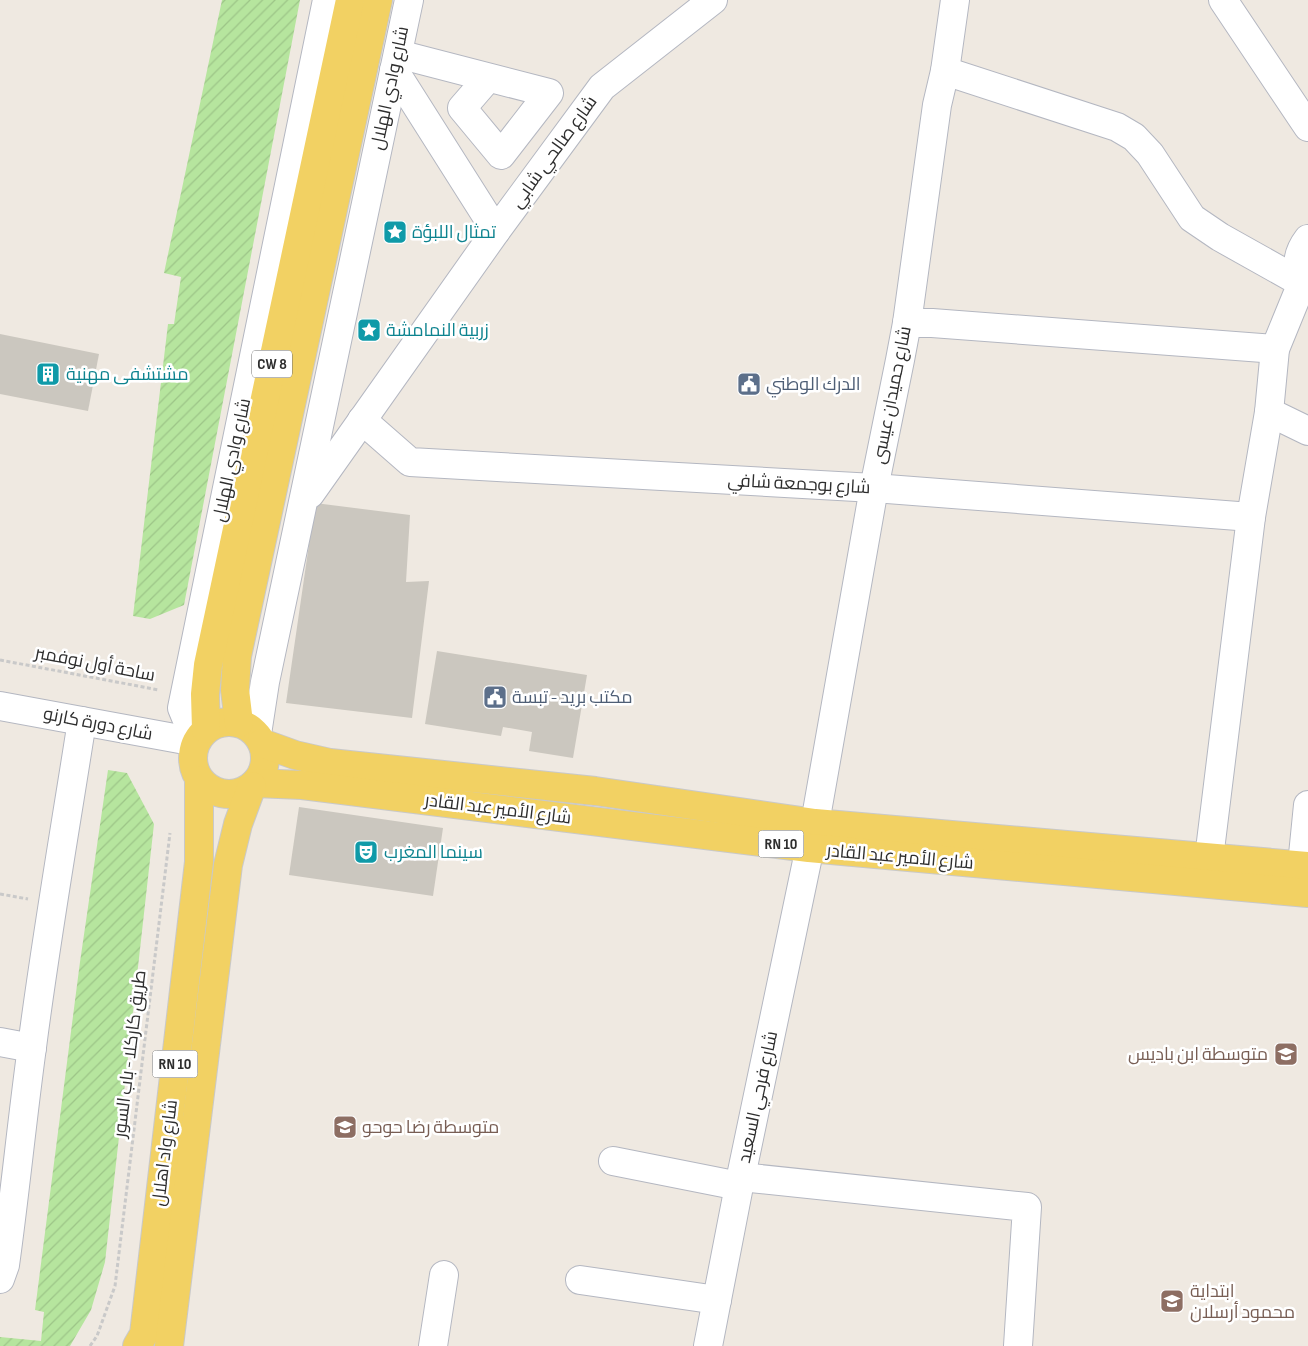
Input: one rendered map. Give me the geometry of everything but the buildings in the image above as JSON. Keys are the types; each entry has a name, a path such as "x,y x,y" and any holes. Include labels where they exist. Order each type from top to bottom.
{"main road":[{"name":"شارع وادي الهلال","path":"201,736 208,665 350,0"},
{"name":"شارع وادي الهلال","path":"253,734 235,690 237,656 378,0"},
{"path":"222,723 253,734 265,754 262,775 254,784 242,792 231,795 219,793 208,788 199,780 192,763 192,753 201,736 222,723"},
{"name":"شارع الأمير عبد القادر","path":"253,734 295,756 330,763 595,790 812,836 1208,858 1305,866"},
{"name":"شارع واد اهلال","path":"137,1346 144,1334 199,862 199,780"},
{"name":"شارع الأمير عبد القادر","path":"254,784 302,785 812,836 1308,893"},
{"name":"شارع واد اهلال","path":"170,1346 228,865 238,824 254,784"}],"street":[{"name":"شارع وادي الهلال","path":"201,736 182,708 326,0"},
{"name":"شارع وادي الهلال","path":"253,734 409,0"},
{"name":"شارع صالحي شابي","path":"303,503 496,231 602,87 713,0"},
{"name":"شارع حميدان عيسى","path":"812,836 874,488 906,323 936,105 944,71 955,0"},
{"path":"1224,0 1308,127"},
{"path":"396,62 488,78"},
{"path":"396,62 496,231"},
{"path":"944,71 1117,127 1134,137 1150,154 1192,218 1220,237 1305,286"},
{"path":"1305,286 1298,271 1298,259 1302,247 1308,239"},
{"path":"1208,858 1251,517 1269,412 1274,349 1305,286"},
{"path":"906,323 932,323 1274,349"},
{"path":"1269,412 1308,431"},
{"name":"شارع بوجمعة شافي","path":"362,420 410,462 874,488 1251,517"},
{"name":"شارع دورة كارنو","path":"0,706 82,721 201,736"},
{"path":"0,1279 5,1265 8,1246 32,1048 82,721"},
{"path":"1305,866 1307,820"},
{"name":"شارع فرحي السعيد","path":"708,1346 740,1181 812,836"},
{"path":"0,1042 32,1048"},
{"path":"613,1161 740,1181 1027,1207 1018,1346"},
{"path":"433,1346 444,1275"},
{"path":"580,1280 717,1300"}],"path":[{"name":"ساحة أول نوفمبر","path":"0,660 185,695"},
{"name":"طريق كاركلا - باب السور","path":"90,1346 98,1336 115,1286 171,825"}],"green space":[{"path":"222,0 300,0 184,605 150,619 133,616 168,324 174,324 181,277 164,273"},
{"path":"108,770 127,773 154,824 105,1262 91,1310 70,1346 0,1346 0,1337 41,1341 44,1312 35,1310 80,962"}],"place":[{"name":"تمثال اللبؤة","path":"395,232"},
{"name":"زربية النمامشة","path":"369,330"},
{"name":"مشتشفى مهنية","path":"48,374"},
{"name":"الدرك الوطني","path":"749,384"},
{"name":"مكتب بريد - تبسة","path":"495,697"},
{"name":"سينما المغرب","path":"366,852"},
{"name":"متوسطة ابن باديس","path":"1286,1054"},
{"name":"متوسطة رضا حوحو","path":"345,1127"},
{"name":"ابتداية محمود أرسلان","path":"1172,1301"}]}
